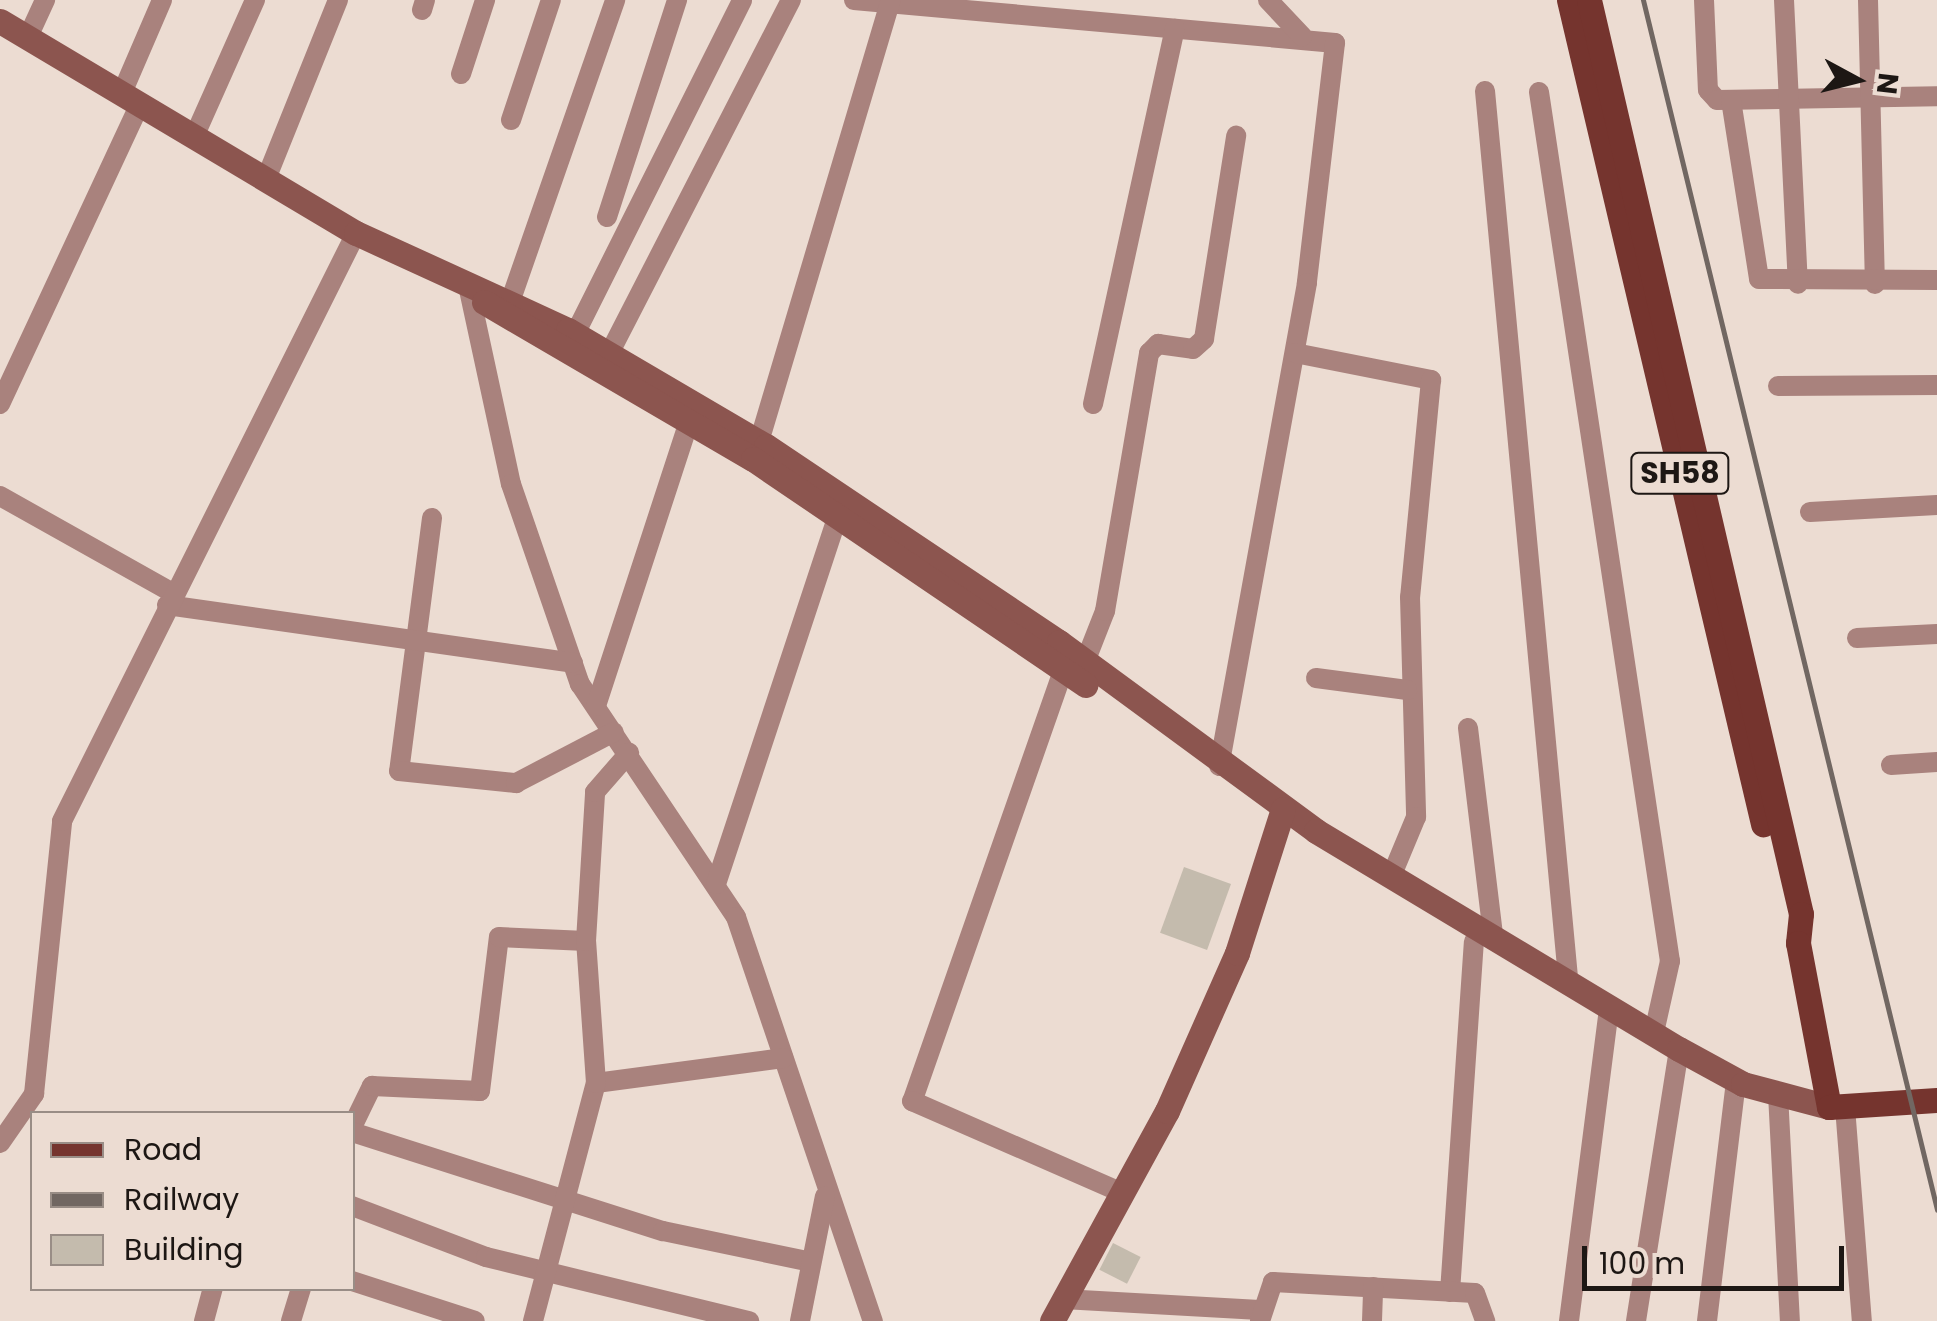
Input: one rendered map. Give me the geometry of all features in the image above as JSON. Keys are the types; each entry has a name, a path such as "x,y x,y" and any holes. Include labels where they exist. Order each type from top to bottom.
{"main road":[{"name":"SH58","path":"1569,0 1837,1107"},
{"name":"SH58","path":"1589,0 1801,914 1798,943"},
{"path":"0,20 356,232 471,291 575,334 759,442 841,508"},
{"path":"471,291 521,330 841,508 1075,665 1219,766 1281,816 1391,877 1608,1016 1669,1041"},
{"path":"1075,665 1281,816 1484,938 1568,976 1736,1080 1837,1107 1937,1100"},
{"path":"1057,1310 1120,1192 1237,953 1281,816"}],"street":[{"path":"28,37 45,0"},
{"path":"0,404 131,99 162,0"},
{"path":"194,137 255,0"},
{"path":"266,179 338,0"},
{"path":"460,74 485,0"},
{"path":"511,120 551,0"},
{"path":"509,305 615,0"},
{"path":"608,217 677,0"},
{"path":"575,334 742,0"},
{"path":"609,354 791,0"},
{"path":"854,0 1175,30 1326,38 1337,52 1295,352 1219,766"},
{"path":"1268,0 1302,36"},
{"path":"1704,0 1708,90 1731,100 1937,96"},
{"path":"1784,0 1798,284"},
{"path":"1868,0 1874,284"},
{"path":"759,442 887,4"},
{"path":"1093,404 1175,30"},
{"path":"1485,91 1568,976"},
{"path":"1539,92 1670,961 1669,1041 1636,1321"},
{"path":"1731,100 1756,270 1768,284 1937,280"},
{"path":"1120,1192 912,1101 1075,665 1105,612 1149,353 1158,344 1193,349 1204,339 1236,136"},
{"path":"0,1143 29,1115 56,840 170,599 356,232"},
{"path":"471,291 511,484 573,663 596,706 716,884 783,1058 873,1321"},
{"path":"1295,352 1430,380 1408,690 1416,817 1391,877"},
{"path":"1778,386 1937,385"},
{"path":"596,706 688,424"},
{"path":"0,496 170,599 413,645 573,663"},
{"path":"1810,512 1937,505"},
{"path":"716,884 841,508"},
{"path":"432,518 396,764 406,774 530,781 614,732"},
{"path":"1857,638 1937,634"},
{"path":"1316,678 1408,690"},
{"path":"1450,1292 1484,938 1468,728"},
{"path":"533,1321 596,1083 586,941 595,792 629,753"},
{"path":"1892,764 1937,762"},
{"path":"355,1123 372,1086 480,1091 499,937 586,941"},
{"path":"1569,1321 1608,1016"},
{"path":"596,1083 783,1058"},
{"path":"1707,1321 1736,1080"},
{"path":"1778,1094 1790,1321"},
{"path":"1837,1107 1862,1321"},
{"path":"355,1130 664,1231 812,1262"},
{"path":"800,1321 826,1192"},
{"path":"355,1207 486,1257 546,1268 749,1321"},
{"path":"355,1282 475,1321"},
{"path":"1057,1310 1260,1316 1273,1282 1480,1295 1485,1321"},
{"path":"1372,1321 1373,1287"},
{"path":"204,1321 212,1291"},
{"path":"291,1321 300,1291"}],"building":[{"path":"1184,867 1231,884 1207,950 1160,933"},
{"path":"1113,1243 1141,1257 1127,1284 1099,1270"}],"railway":[{"path":"1643,0 1937,1210"}]}
